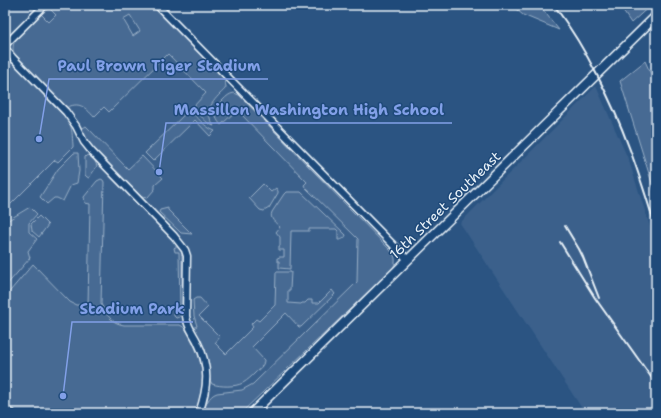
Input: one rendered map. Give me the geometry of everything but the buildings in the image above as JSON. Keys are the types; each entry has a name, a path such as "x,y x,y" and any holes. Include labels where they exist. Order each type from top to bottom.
{"street":[{"path":"5,44 45,5"},
{"path":"157,5 408,260"},
{"name":"16th Street Southeast","path":"252,413 656,16"},
{"path":"5,48 66,112 76,126 84,142 92,152 186,250 186,316 188,325 202,353 206,370 206,390 199,413"},
{"path":"5,411 12,413"}],"shaded area":[{"path":"5,5 147,5 391,250 395,258 393,268 241,413 170,413 26,272 5,297"},
{"path":"54,5 62,5 65,8 68,5 110,5 113,8 115,5 151,5 225,80 226,88 211,105 209,113 214,126 208,123 192,108 206,93 168,54 109,112 104,107 94,117 82,106 75,105 66,108 14,54 13,50 16,39 41,14 49,22 56,15 50,9","holes":["130,15 140,31 133,36 123,19"]},
{"path":"511,5 539,5 559,30 523,15"},
{"path":"619,5 651,5 631,23"},
{"path":"5,59 7,60 6,62 8,64 12,63 16,66 68,120 72,129 73,147 58,162 55,160 5,210"},
{"path":"645,61 656,85 656,196 620,81"},
{"path":"596,86 629,161 656,245 656,413 585,413 460,223"},
{"path":"234,93 239,95 392,252 395,258 395,264 393,268 241,413 203,413 208,401 214,394 242,390 253,384 357,282 358,239 305,187 304,185 307,182 237,110 221,125 216,118 216,109 220,103 227,96"},
{"path":"189,110 204,124 215,131 210,136 195,120 153,161 145,153"},
{"path":"86,126 128,169 142,156 163,178 155,185 155,189 147,198 142,197 90,146 80,130"},
{"path":"74,153 78,153 79,171 77,183 71,185 63,201 54,198 47,204 40,197 58,169"},
{"path":"88,155 95,161 97,166 89,178 85,175 85,157"},
{"path":"101,179 104,182 101,304 110,318 120,324 180,325 185,329 196,349 202,375 201,393 195,412 5,413 5,297 33,264 70,302 76,305 88,305 90,204 85,203 84,197 97,181"},
{"path":"263,184 271,192 276,188 278,191 269,208 264,211 260,210 249,198"},
{"path":"286,192 301,192 346,235 344,238 338,240 338,231 336,229 291,231 290,269 279,268 279,261 277,261 277,258 284,257 284,250 279,250 280,237 276,232 280,227 271,217 272,212"},
{"path":"30,207 37,214 29,223 29,232 37,239 28,251 30,258 5,287 5,222"},
{"path":"168,208 168,210 192,234 181,233 159,212 160,210"},
{"path":"39,216 48,225 39,237 32,231 31,224"},
{"path":"175,247 178,247 182,255 182,313 180,317 176,318 174,316 174,312 180,311 179,252 175,252"},
{"path":"276,272 291,272 290,290 288,290 288,303 301,304 308,300 312,300 312,303 319,303 332,290 335,294 301,327 299,327 286,313 252,347 264,360 264,362 247,381 232,386 212,384 206,354 193,328 197,326 194,316 193,300 200,298 208,307 199,316 220,337 215,343 226,354 253,327 251,324 256,319 259,321 275,305"}],"railway":[{"path":"554,5 587,57 615,112 637,170 656,229"},
{"path":"565,226 583,257 599,298"},
{"path":"560,242 595,298 656,384"}],"place":[{"name":"Paul Brown Tiger Stadium","path":"39,139"},
{"name":"Massillon Washington High School","path":"159,172"},
{"name":"Stadium Park","path":"63,396"}]}
